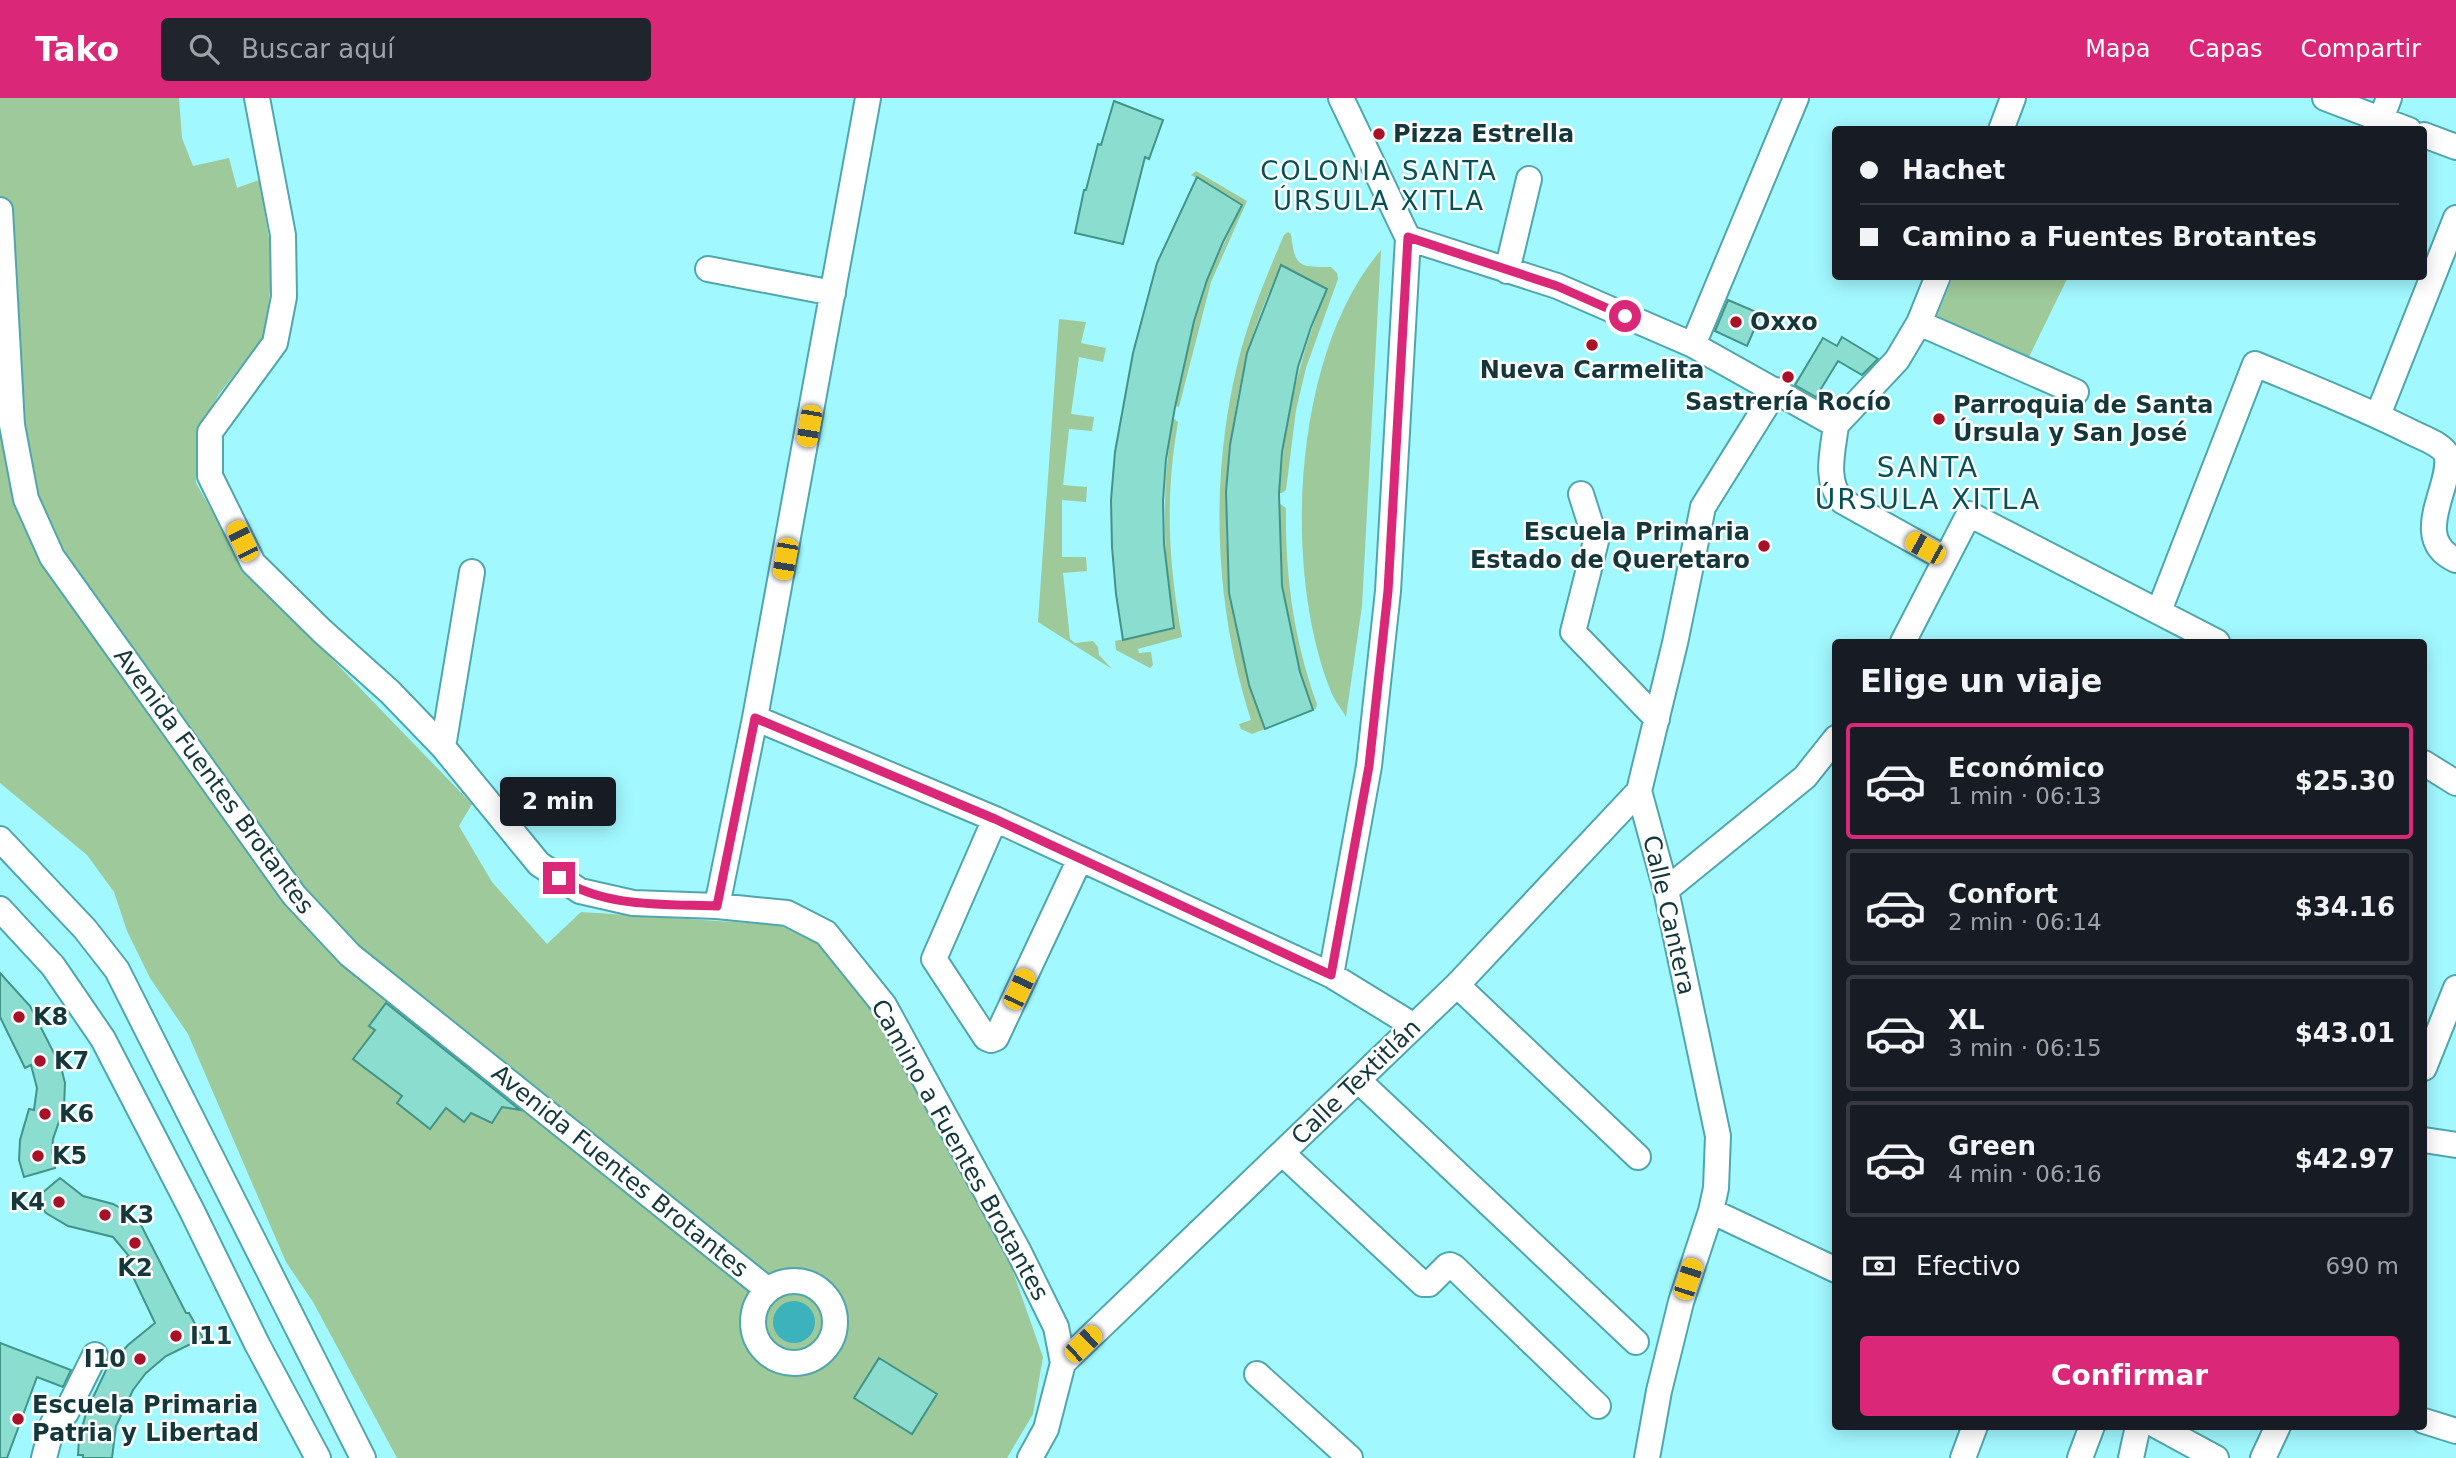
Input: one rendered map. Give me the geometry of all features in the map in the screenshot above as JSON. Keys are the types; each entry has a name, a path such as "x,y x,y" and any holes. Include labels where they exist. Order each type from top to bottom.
{"street":[{"name":"Camino a Fuentes Brotantes","path":"257,98 283,234 284,297 275,343 210,432 210,475 253,562 322,631 390,692 443,747 539,864 580,891 633,903 717,906 787,913 826,933 884,1005 1018,1250 1056,1327 1063,1363 1046,1429 1030,1458"},
{"path":"717,906 755,718 867,98"},
{"path":"1331,975 1369,766 1388,591 1408,237 1341,98"},
{"path":"1693,345 1796,98"},
{"path":"2002,126 2013,98"},
{"path":"2325,98 2385,108 2405,126"},
{"path":"2427,136 2456,147"},
{"path":"1507,271 1529,179"},
{"name":"Avenida Fuentes Brotantes","path":"0,210 12,425 26,499 52,557 141,685 294,895 350,955 768,1290"},
{"path":"2378,415 2456,218"},
{"path":"1408,237 1557,286 1693,345 1836,425"},
{"path":"708,269 833,293"},
{"path":"1936,280 1919,323 1897,360 1836,425 1831,474 1833,490 1842,501 1945,559"},
{"path":"1919,323 2076,392"},
{"path":"2159,611 2255,364 2378,415 2435,444 2446,453 2449,467 2435,533 2438,547 2456,560"},
{"name":"Calle Cantera","path":"1647,1458 1659,1391 1681,1302 1711,1211 1716,1188 1718,1136 1666,890 1639,791 1675,643 1703,507 1776,390"},
{"path":"1581,494 1596,541 1573,632 1657,719"},
{"path":"1905,639 1969,514 2211,639"},
{"path":"443,747 472,572"},
{"path":"755,718 995,819 1331,975 1414,1026"},
{"path":"1666,890 1805,777 1832,743"},
{"path":"2427,765 2456,783"},
{"name":"Calle Textitlán","path":"1063,1363 1457,985 1639,791"},
{"path":"995,819 934,959 986,1038 996,1038 1080,859"},
{"path":"4,850 85,929 117,970 363,1458"},
{"path":"0,909 53,966 103,1039 257,1344 318,1458"},
{"path":"1457,985 1639,1157"},
{"path":"2427,1061 2455,995"},
{"path":"1359,1081 1636,1342"},
{"path":"2427,1140 2456,1145"},
{"path":"1282,1153 1423,1284 1429,1284 1447,1266 1454,1267 1598,1406"},
{"path":"1711,1211 1832,1268"},
{"path":"44,1458 53,1423 66,1413 95,1355"},
{"path":"1257,1374 1350,1458"},
{"path":"2427,1422 2456,1432"},
{"path":"1963,1458 1974,1430"},
{"path":"2080,1458 2090,1430"},
{"path":"2131,1458 2137,1430"},
{"path":"2164,1430 2216,1458"},
{"path":"2263,1458 2276,1430"}],"green space":[{"path":"0,98 179,98 182,138 193,166 229,158 237,188 259,180 273,262 265,336 219,394 196,435 196,483 245,569 472,804 459,826 492,882 547,944 581,912 779,925 819,944 876,1017 1004,1246 1043,1357 1033,1414 1007,1458 397,1458 313,1302 286,1262 188,1034 150,978 127,931 114,892 87,855 0,783"},
{"path":"1196,171 1247,201 1211,282 1179,407 1175,406 1194,321 1207,280 1242,205 1191,175"},
{"path":"1288,232 1300,263 1331,267 1337,273 1338,279 1306,368 1296,410 1286,490 1282,493 1279,493 1289,414 1301,364 1327,289 1281,265 1254,332 1237,403 1230,450 1227,544 1238,636 1265,729 1252,734 1241,729 1239,724 1251,720 1229,629 1223,583 1220,489 1224,442 1241,350 1266,277 1284,235"},
{"path":"1381,250 1362,606 1346,717 1331,693 1315,639 1305,583 1302,523 1304,462 1314,402 1329,344 1352,293"},
{"path":"1952,280 2067,280 2027,361 1934,323"},
{"path":"1059,319 1086,322 1081,343 1106,348 1103,362 1079,357 1071,414 1094,417 1092,431 1069,429 1063,485 1087,487 1086,502 1062,500 1062,557 1086,557 1087,571 1063,573 1070,639 1075,643 1093,641 1098,647 1099,655 1112,669 1038,622"},
{"path":"1173,418 1178,422 1171,477 1171,556 1182,637 1138,649 1139,653 1151,652 1153,665 1150,668 1116,650 1115,641 1174,628 1165,523"},
{"path":"1279,503 1286,508 1292,608 1302,656 1317,704 1313,710 1300,672 1282,586"}],"water":[{"path":"794,1301 809,1307 815,1322 809,1337 794,1343 779,1337 773,1322 779,1307"}],"building":[{"path":"1114,101 1163,120 1149,159 1145,157 1123,244 1075,233 1084,190"},
{"path":"1197,177 1242,205 1207,280 1194,321 1166,459 1164,544 1174,628 1123,640 1112,547 1111,500 1115,452 1133,353 1157,263"},
{"path":"1281,265 1327,289 1298,367 1282,452 1279,494 1282,586 1300,672 1313,710 1265,729 1249,685 1229,593 1226,492 1230,445 1247,353"},
{"name":"Oxxo","path":"1728,300 1761,314 1747,346 1715,331"},
{"path":"1842,337 1878,359 1862,375 1838,361 1816,397 1795,385 1823,338 1837,346"},
{"path":"0,973 30,1006 61,1067 65,1083 64,1107 53,1139 55,1168 24,1177 19,1160 20,1140 29,1109 34,1110 37,1088 31,1065 25,1068 0,1017"},
{"path":"386,1003 520,1110 502,1107 492,1123 471,1113 464,1122 446,1108 430,1129 397,1103 402,1096 353,1059 375,1030 369,1026"},
{"path":"60,1178 83,1196 113,1204 131,1214 140,1223 186,1313 189,1313 203,1338 166,1356 146,1373 133,1390 116,1426 112,1458 83,1458 83,1455 78,1455 79,1438 87,1410 106,1370 128,1345 155,1323 124,1258 129,1256 113,1237 68,1226 46,1213 35,1199"},
{"path":"0,1343 71,1370 63,1387 37,1377 7,1458 0,1458"},
{"path":"879,1358 937,1394 912,1434 854,1398"}],"place":[{"name":"Pizza Estrella","path":"1379,134"},
{"name":"Oxxo","path":"1736,322"},
{"name":"Nueva Carmelita","path":"1592,345"},
{"name":"Sastrería Rocío","path":"1788,377"},
{"name":"Parroquia de Santa Úrsula y San José","path":"1939,419"},
{"name":"Escuela Primaria Estado de Queretaro","path":"1764,546"},
{"name":"K8","path":"19,1017"},
{"name":"K7","path":"40,1061"},
{"name":"K6","path":"45,1114"},
{"name":"K5","path":"38,1156"},
{"name":"K4","path":"59,1202"},
{"name":"K3","path":"105,1215"},
{"name":"K2","path":"135,1243"},
{"name":"I11","path":"176,1336"},
{"name":"I10","path":"140,1359"},
{"name":"Escuela Primaria Patria y Libertad","path":"18,1419"}],"district":[{"name":"COLONIA SANTA ÚRSULA XITLA","path":"1379,186"},
{"name":"SANTA ÚRSULA XITLA","path":"1928,483"}],"route":[{"path":"559,878 580,891 633,903 717,906 755,718 995,819 1331,975 1369,766 1388,591 1408,237 1557,286 1625,316"}]}
